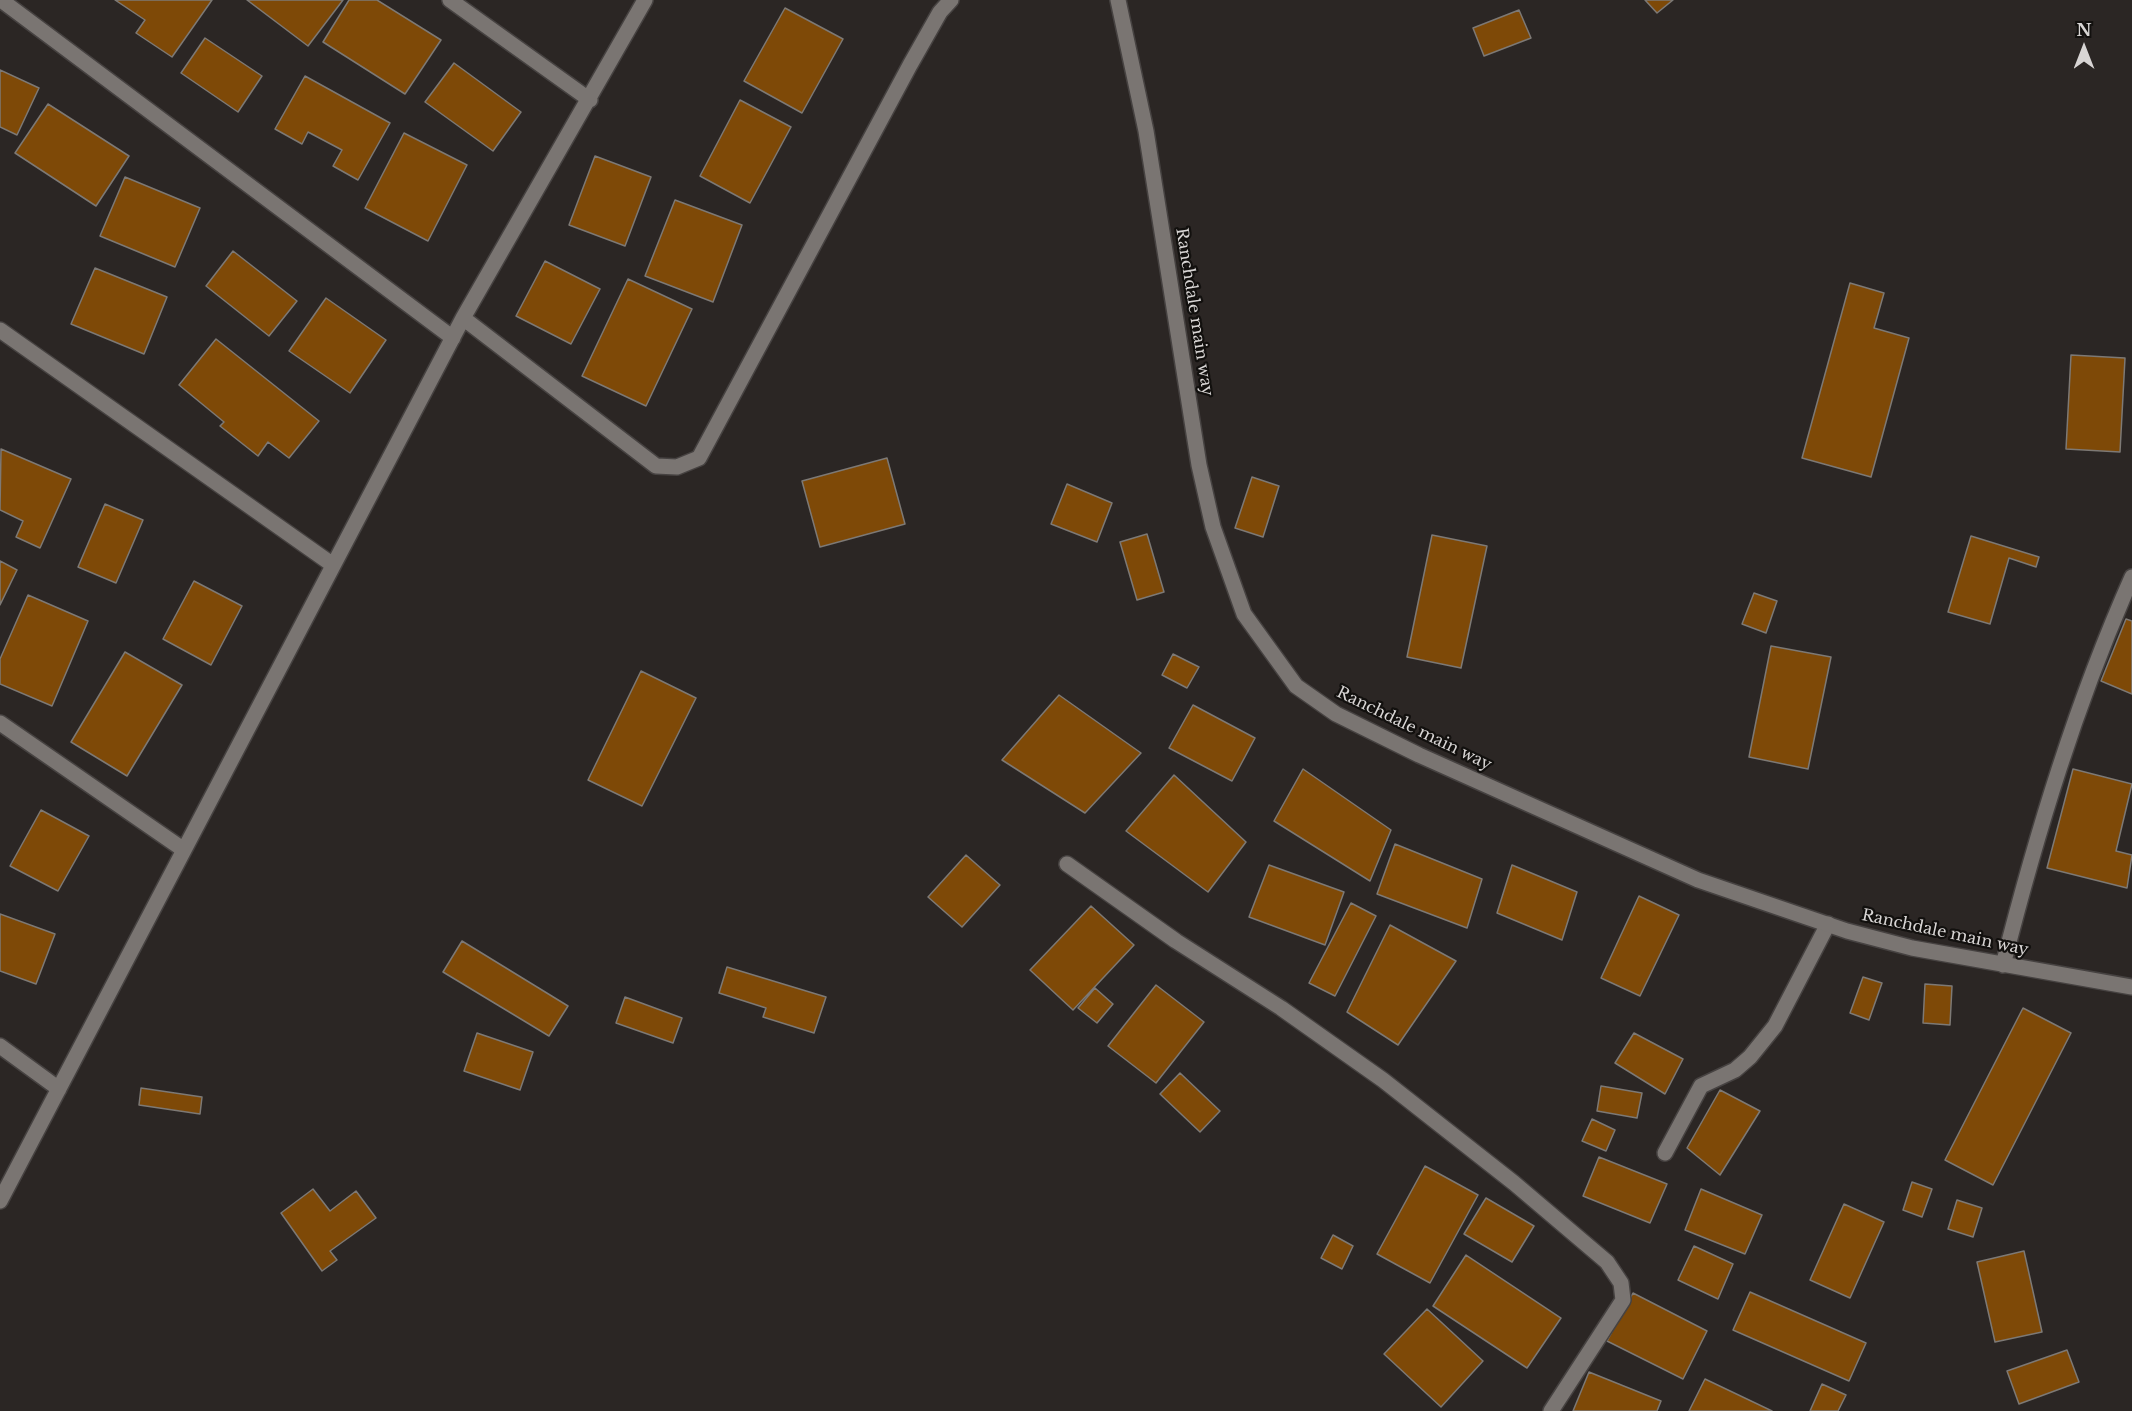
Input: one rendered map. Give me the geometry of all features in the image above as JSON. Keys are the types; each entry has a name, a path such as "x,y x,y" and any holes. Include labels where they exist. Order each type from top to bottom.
{"street":[{"path":"2,0 453,338"},
{"path":"450,0 590,100"},
{"path":"0,1201 463,318 590,100 645,0"},
{"path":"463,318 656,466 677,467 699,458 910,65 940,12 951,0"},
{"name":"Ranchdale main way","path":"1118,0 1146,131 1199,465 1213,527 1244,614 1296,687 1336,714 1698,880 1828,924 1912,948 2132,987"},
{"path":"0,330 333,565"},
{"path":"2003,965 2022,888 2063,751 2102,646 2132,578"},
{"path":"0,723 184,850"},
{"path":"1067,864 1176,941 1281,1008 1383,1080 1514,1183 1608,1262 1621,1283 1623,1300 1551,1411"},
{"path":"1665,1153 1701,1086 1735,1070 1750,1057 1775,1026 1828,924"},
{"path":"0,1046 59,1089"}],"building":[{"path":"115,0 212,0 172,57 136,33 145,20"},
{"path":"247,0 343,0 308,46"},
{"path":"349,0 377,0 441,40 405,94 323,42"},
{"path":"1645,0 1673,0 1657,13"},
{"path":"785,8 843,39 802,113 744,81"},
{"path":"1519,10 1531,38 1484,56 1473,28"},
{"path":"205,38 262,76 238,112 181,73"},
{"path":"454,63 521,112 493,151 425,102"},
{"path":"0,70 39,88 17,135 0,127"},
{"path":"305,76 390,123 358,180 333,166 342,150 308,132 302,144 275,129"},
{"path":"740,100 791,127 750,203 700,176"},
{"path":"48,104 129,156 96,206 15,153"},
{"path":"404,133 467,165 428,241 365,208"},
{"path":"595,156 651,177 625,246 569,225"},
{"path":"125,177 200,208 175,267 100,236"},
{"path":"675,200 742,225 713,302 645,276"},
{"path":"233,251 297,301 269,336 206,286"},
{"path":"545,261 600,289 571,344 516,316"},
{"path":"95,268 167,297 144,354 71,324"},
{"path":"628,279 692,309 646,406 582,376"},
{"path":"1850,283 1884,293 1874,328 1909,338 1871,477 1802,458"},
{"path":"326,298 386,340 350,393 289,351"},
{"path":"216,339 319,421 289,458 268,442 258,456 220,426 224,422 179,385"},
{"path":"2071,355 2125,358 2120,452 2066,449"},
{"path":"1,449 71,479 40,548 16,537 23,521 0,510"},
{"path":"887,458 905,524 820,547 802,481"},
{"path":"1252,477 1279,486 1263,537 1235,528"},
{"path":"1067,484 1112,503 1097,542 1051,524"},
{"path":"105,504 143,520 116,583 78,567"},
{"path":"1147,534 1164,592 1137,600 1120,542"},
{"path":"1432,535 1487,546 1461,668 1407,657"},
{"path":"1971,536 2039,557 2036,567 2009,558 1990,624 1948,612"},
{"path":"0,561 17,570 0,605"},
{"path":"194,581 242,606 211,665 163,639"},
{"path":"1754,593 1777,601 1766,633 1742,624"},
{"path":"28,595 88,621 52,706 0,684 0,659"},
{"path":"2126,619 2132,621 2132,694 2101,681"},
{"path":"1771,646 1831,657 1808,769 1749,757"},
{"path":"125,652 182,685 127,776 71,742"},
{"path":"1173,654 1199,667 1187,688 1162,675"},
{"path":"641,671 696,698 642,806 588,780"},
{"path":"1059,695 1141,753 1085,813 1002,760"},
{"path":"1193,705 1255,738 1232,781 1169,748"},
{"path":"1303,769 1391,830 1370,881 1274,821"},
{"path":"2073,769 2132,784 2116,851 2132,855 2127,888 2047,868"},
{"path":"1174,775 1246,842 1208,892 1126,831"},
{"path":"41,810 89,836 58,891 10,866"},
{"path":"1395,844 1482,879 1467,928 1377,894"},
{"path":"966,855 1000,885 962,927 928,897"},
{"path":"1269,865 1344,892 1325,945 1249,917"},
{"path":"1512,865 1577,892 1562,940 1497,913"},
{"path":"1639,896 1679,915 1640,996 1601,978"},
{"path":"1351,903 1376,916 1335,996 1309,983"},
{"path":"1091,906 1134,945 1073,1010 1030,970"},
{"path":"0,914 55,934 36,984 0,971"},
{"path":"1390,925 1456,961 1398,1045 1347,1012"},
{"path":"462,941 568,1006 549,1036 443,972"},
{"path":"727,967 826,997 814,1033 763,1017 766,1008 719,993"},
{"path":"1863,977 1882,983 1869,1020 1850,1013"},
{"path":"1925,984 1952,986 1950,1025 1923,1023"},
{"path":"1156,985 1204,1022 1156,1083 1108,1046"},
{"path":"1095,988 1113,1004 1097,1023 1078,1008"},
{"path":"625,997 682,1018 673,1043 616,1023"},
{"path":"2023,1008 2071,1033 1993,1185 1945,1160"},
{"path":"477,1033 533,1052 520,1090 464,1071"},
{"path":"1634,1033 1683,1059 1665,1094 1615,1063"},
{"path":"1180,1073 1220,1111 1200,1132 1160,1094"},
{"path":"1601,1086 1642,1093 1637,1118 1597,1111"},
{"path":"141,1088 202,1097 200,1114 139,1105"},
{"path":"1720,1090 1760,1111 1720,1175 1687,1148"},
{"path":"1592,1119 1615,1130 1606,1151 1582,1141"},
{"path":"1599,1157 1667,1184 1650,1223 1583,1196"},
{"path":"1425,1166 1478,1195 1430,1283 1377,1254"},
{"path":"1912,1182 1932,1189 1922,1217 1903,1210"},
{"path":"313,1189 330,1211 356,1191 376,1218 330,1251 337,1260 322,1271 281,1213"},
{"path":"1701,1189 1762,1215 1745,1254 1685,1230"},
{"path":"1486,1198 1534,1226 1512,1262 1464,1234"},
{"path":"1957,1200 1982,1208 1973,1237 1948,1229"},
{"path":"1844,1204 1884,1222 1850,1298 1810,1280"},
{"path":"1333,1235 1353,1246 1342,1269 1321,1258"},
{"path":"1694,1246 1733,1264 1718,1299 1678,1280"},
{"path":"2024,1251 2042,1332 1995,1342 1977,1262"},
{"path":"1466,1255 1561,1318 1527,1368 1433,1306"},
{"path":"1750,1292 1866,1343 1849,1381 1733,1330"},
{"path":"1633,1293 1707,1331 1683,1379 1607,1341"},
{"path":"1427,1309 1483,1361 1441,1407 1384,1354"},
{"path":"2067,1350 2079,1382 2019,1404 2007,1371"},
{"path":"1589,1372 1661,1401 1657,1411 1573,1411"},
{"path":"1705,1379 1772,1411 1689,1411"},
{"path":"1822,1384 1846,1395 1838,1411 1810,1411"}]}
